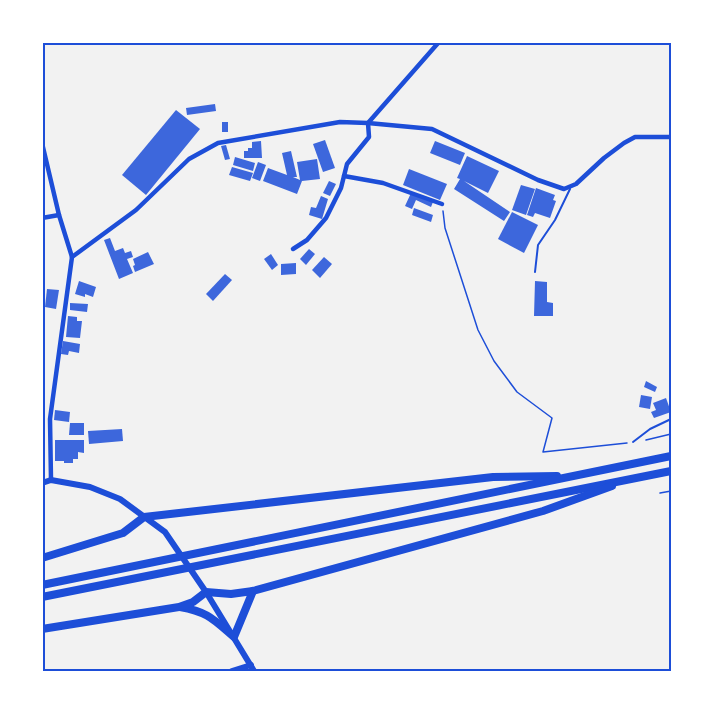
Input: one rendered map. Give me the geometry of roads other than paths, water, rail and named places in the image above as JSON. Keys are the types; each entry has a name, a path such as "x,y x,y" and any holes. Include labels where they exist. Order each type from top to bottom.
{"highway":[{"path":"42,585 671,456"},
{"path":"42,597 671,471"},
{"path":"42,558 123,532 144,518 493,477 577,475"},
{"path":"42,629 179,607 193,602 206,592 231,594 253,591 543,511 636,478"},
{"path":"179,607 207,614 234,637 253,591"}],"street":[{"path":"292,249 307,240 326,218 341,188 347,164 369,137 368,123 439,42"},
{"path":"72,256 136,210 189,159 218,143 340,122 432,129 538,180 564,189 576,184 624,142 635,137 671,137"},
{"path":"42,142 59,214 72,256 51,419 51,480"},
{"path":"344,177 383,183 442,204"},
{"path":"42,218 59,214"},
{"path":"42,483 51,480 90,487 120,499 165,532 206,592 252,668 232,671"}],"lane":[{"path":"535,272 538,245 555,219 571,186"},
{"path":"633,442 650,429 671,419"}]}
